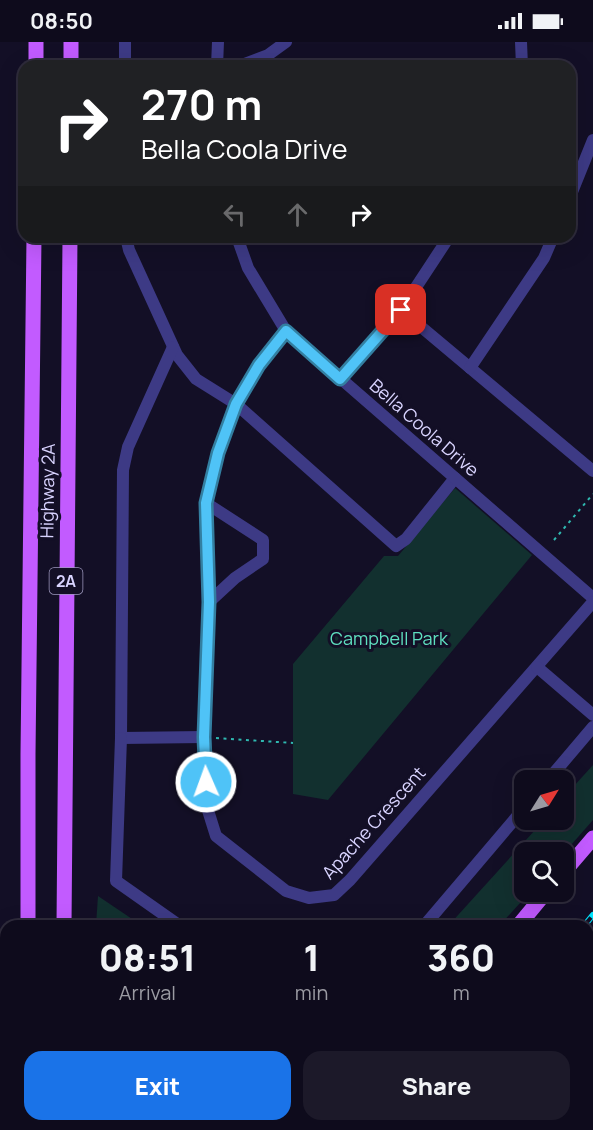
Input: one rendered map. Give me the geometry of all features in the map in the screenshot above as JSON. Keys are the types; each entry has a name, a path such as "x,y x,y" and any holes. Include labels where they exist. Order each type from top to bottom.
{"main road":[{"path":"36,42 36,60"},
{"path":"71,42 71,60"},
{"name":"Highway 2A","path":"28,920 34,243"},
{"name":"Highway 2A","path":"64,920 70,243"},
{"path":"574,860 593,838"},
{"path":"523,920 538,902"}],"street":[{"path":"125,42 125,60"},
{"path":"217,60 218,42"},
{"path":"254,60 268,55 286,42"},
{"path":"521,42 522,60"},
{"path":"576,182 593,140"},
{"path":"127,243 173,347 196,379 236,404 396,546 406,539 455,478"},
{"name":"Bella Coola Drive","path":"239,243 248,268 286,331 593,598"},
{"path":"340,379 401,310 445,243"},
{"path":"470,368 544,258 550,243"},
{"path":"401,310 593,471"},
{"name":"Apache Crescent","path":"286,331 259,365 236,404 218,453 206,503 209,602 204,737 206,804 216,836 286,891 309,898 334,895 350,880 593,602"},
{"path":"171,920 116,881 121,738 123,470 128,447 173,347"},
{"path":"206,503 263,540 263,559 235,578 209,602"},
{"path":"537,667 593,715"},
{"path":"556,770 593,727"},
{"path":"121,738 204,737"},
{"path":"429,920 514,820"}],"path":[{"path":"554,540 593,494"},
{"path":"204,737 293,743"}],"green space":[{"name":"Campbell Park","path":"455,488 532,555 328,800 293,794 293,664 384,556 398,556"},
{"path":"593,765 593,820 574,842 524,842 535,830 574,830 574,786"},
{"path":"514,853 514,902 521,902 505,920 454,920"},
{"path":"98,896 134,920 96,920"}],"railway":[{"path":"589,920 593,915"}],"route":[{"path":"206,782 204,737 209,602 206,503 218,453 236,404 259,365 286,331 340,379 401,310"}]}
